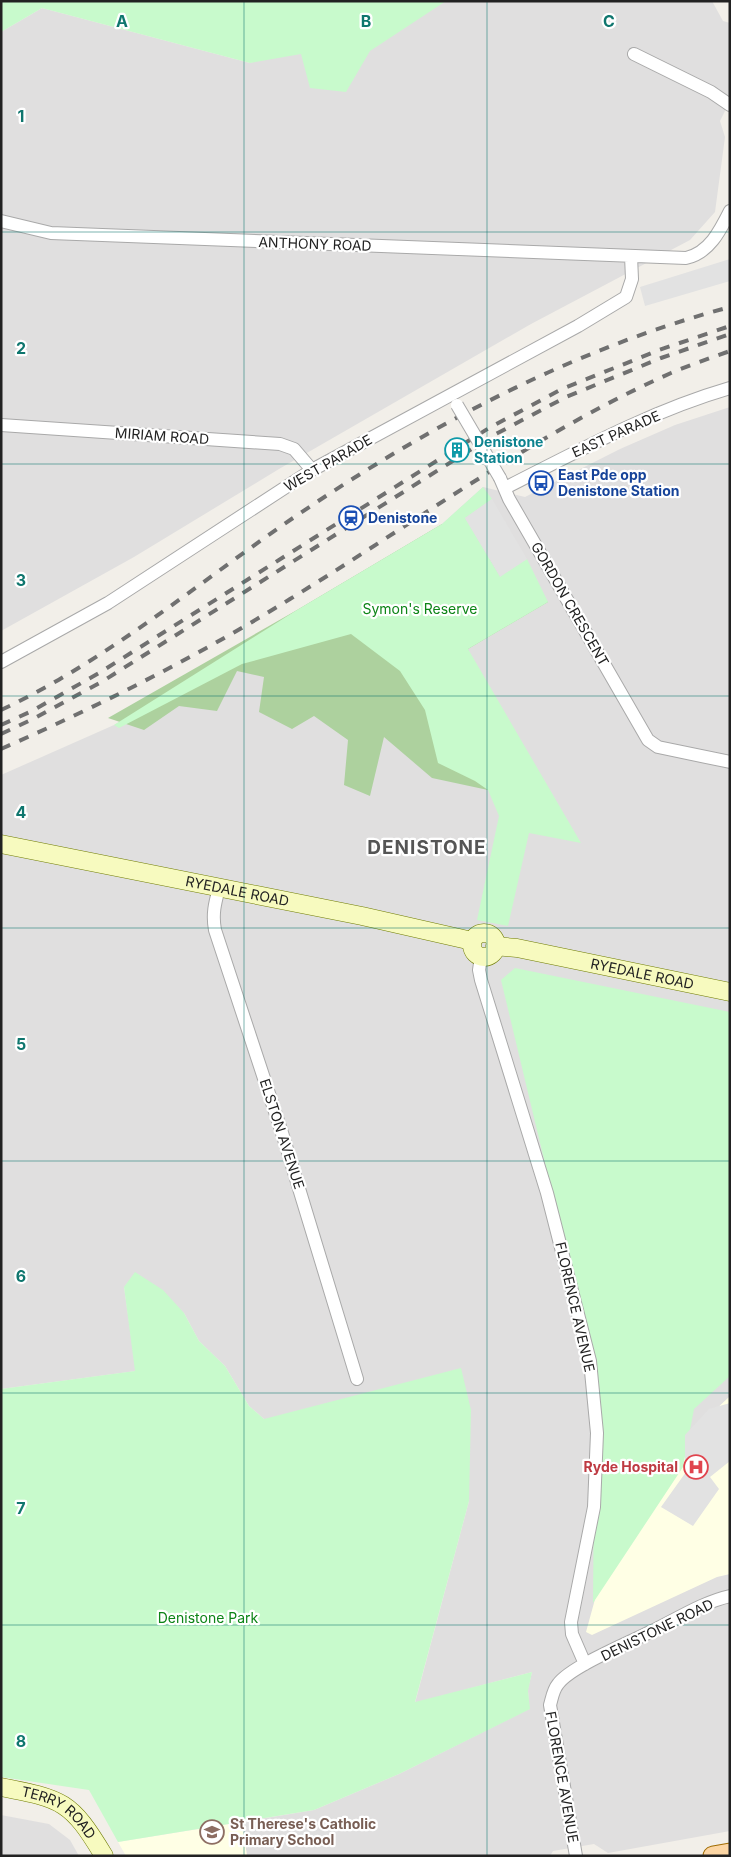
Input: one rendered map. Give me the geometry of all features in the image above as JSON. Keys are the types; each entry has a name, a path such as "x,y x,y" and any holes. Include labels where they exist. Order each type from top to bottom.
{"main road":[{"path":"713,1856 730,1853"}],"street":[{"path":"634,54 711,92 730,105"},
{"name":"ANTHONY ROAD","path":"1,221 51,233 686,258 706,249 730,211"},
{"name":"WEST PARADE","path":"1,662 108,603 312,470 454,400 626,297 632,279 631,256"},
{"name":"EAST PARADE","path":"502,483 706,395 730,388"},
{"name":"GORDON CRESCENT","path":"454,400 648,740 658,747 730,762"},
{"name":"MIRIAM ROAD","path":"1,425 280,444 294,449 312,470"},
{"name":"RYEDALE ROAD","path":"1,844 362,916 472,941"},
{"name":"ELSTON AVENUE","path":"219,888 214,908 215,930 283,1136 358,1379"},
{"path":"487,934 493,939 495,946 492,953 481,957 472,949 472,941 477,935 487,934"},
{"name":"RYEDALE ROAD","path":"495,946 517,948 730,992"},
{"name":"FLORENCE AVENUE","path":"481,957 479,970 481,980 547,1193 590,1361 597,1433 594,1507 571,1622 572,1634 585,1664 558,1683 552,1694 550,1705 576,1856"},
{"name":"DENISTONE ROAD","path":"585,1664 697,1609 730,1596"},
{"name":"TERRY ROAD","path":"1,1787 50,1798 72,1810 84,1824 104,1856"}],"shaded area":[{"path":"442,1 712,1 723,21 730,23 730,101 720,121 725,137 715,212 690,240 531,324 279,469 134,557 1,631 1,32 42,8 250,63"},
{"path":"730,259 730,281 645,306 640,287"},
{"path":"730,407 730,1831 608,1853 594,1844 553,1851 550,1856 247,1856 242,1822 314,1810 399,1774 529,1709 528,1689 532,1672 415,1703 469,1501 264,1419 249,1406 225,1366 199,1341 184,1313 124,1287 136,1371 1,1389 1,775 114,725 297,610 442,524 483,487 525,497 620,449 675,425"},
{"path":"492,499 527,559 500,577 465,518"},
{"name":"Ryde Hospital","path":"730,1396 730,1574 717,1577 592,1635 586,1632 617,1519 710,1415"},
{"path":"730,1403 730,1461 710,1477 719,1489 693,1526 661,1507 691,1465 685,1462 685,1435 709,1409"},
{"path":"1,1815 49,1824 70,1840 79,1856 1,1856"},
{"name":"St Therese's Catholic Primary School","path":"242,1822 247,1856 126,1856 118,1842"}],"green space":[{"path":"1,1 446,1 370,51 346,92 310,88 301,54 250,63 42,8 1,32"},
{"name":"Symon's Reserve","path":"483,487 492,499 465,518 500,576 527,559 548,602 468,649 581,843 529,833 508,926 477,920 499,816 488,790 475,781 438,763 425,710 400,671 351,634 242,664 119,728 114,725 297,610 442,524"},
{"name":"Symon's Reserve","path":"442,524 548,602 468,649 488,790 432,778 384,737 370,796 344,785 348,740 314,716 292,729 259,712 264,677 237,671 217,711 179,706 144,730 108,718 297,610"},
{"path":"515,968 730,1012 730,1376 694,1409 683,1467 593,1603 595,1372 501,980"},
{"name":"Denistone Park","path":"135,1272 163,1290 184,1313 199,1341 225,1366 249,1406 264,1419 461,1368 471,1410 469,1501 415,1702 532,1672 528,1691 530,1709 399,1774 314,1810 118,1842 89,1790 1,1777 1,1389 135,1371 124,1287"}],"railway":[{"path":"1,710 79,668 152,619 296,516 398,451 451,421 504,393 615,345 672,324 730,307"},
{"path":"1,725 32,711 99,673 489,428 562,389 659,350 730,326"},
{"path":"1,734 103,681 494,435 566,397 661,358 730,334"},
{"path":"1,749 112,697 220,640 337,570 477,480 572,423 671,373 730,351"}],"place":[{"name":"Denistone Station","path":"457,450"},
{"name":"East Pde opp Denistone Station","path":"541,483"},
{"name":"Denistone","path":"351,518"},
{"name":"Ryde Hospital","path":"696,1467"},
{"name":"St Therese's Catholic Primary School","path":"212,1832"}],"district":[{"name":"DENISTONE","path":"427,847"}]}
